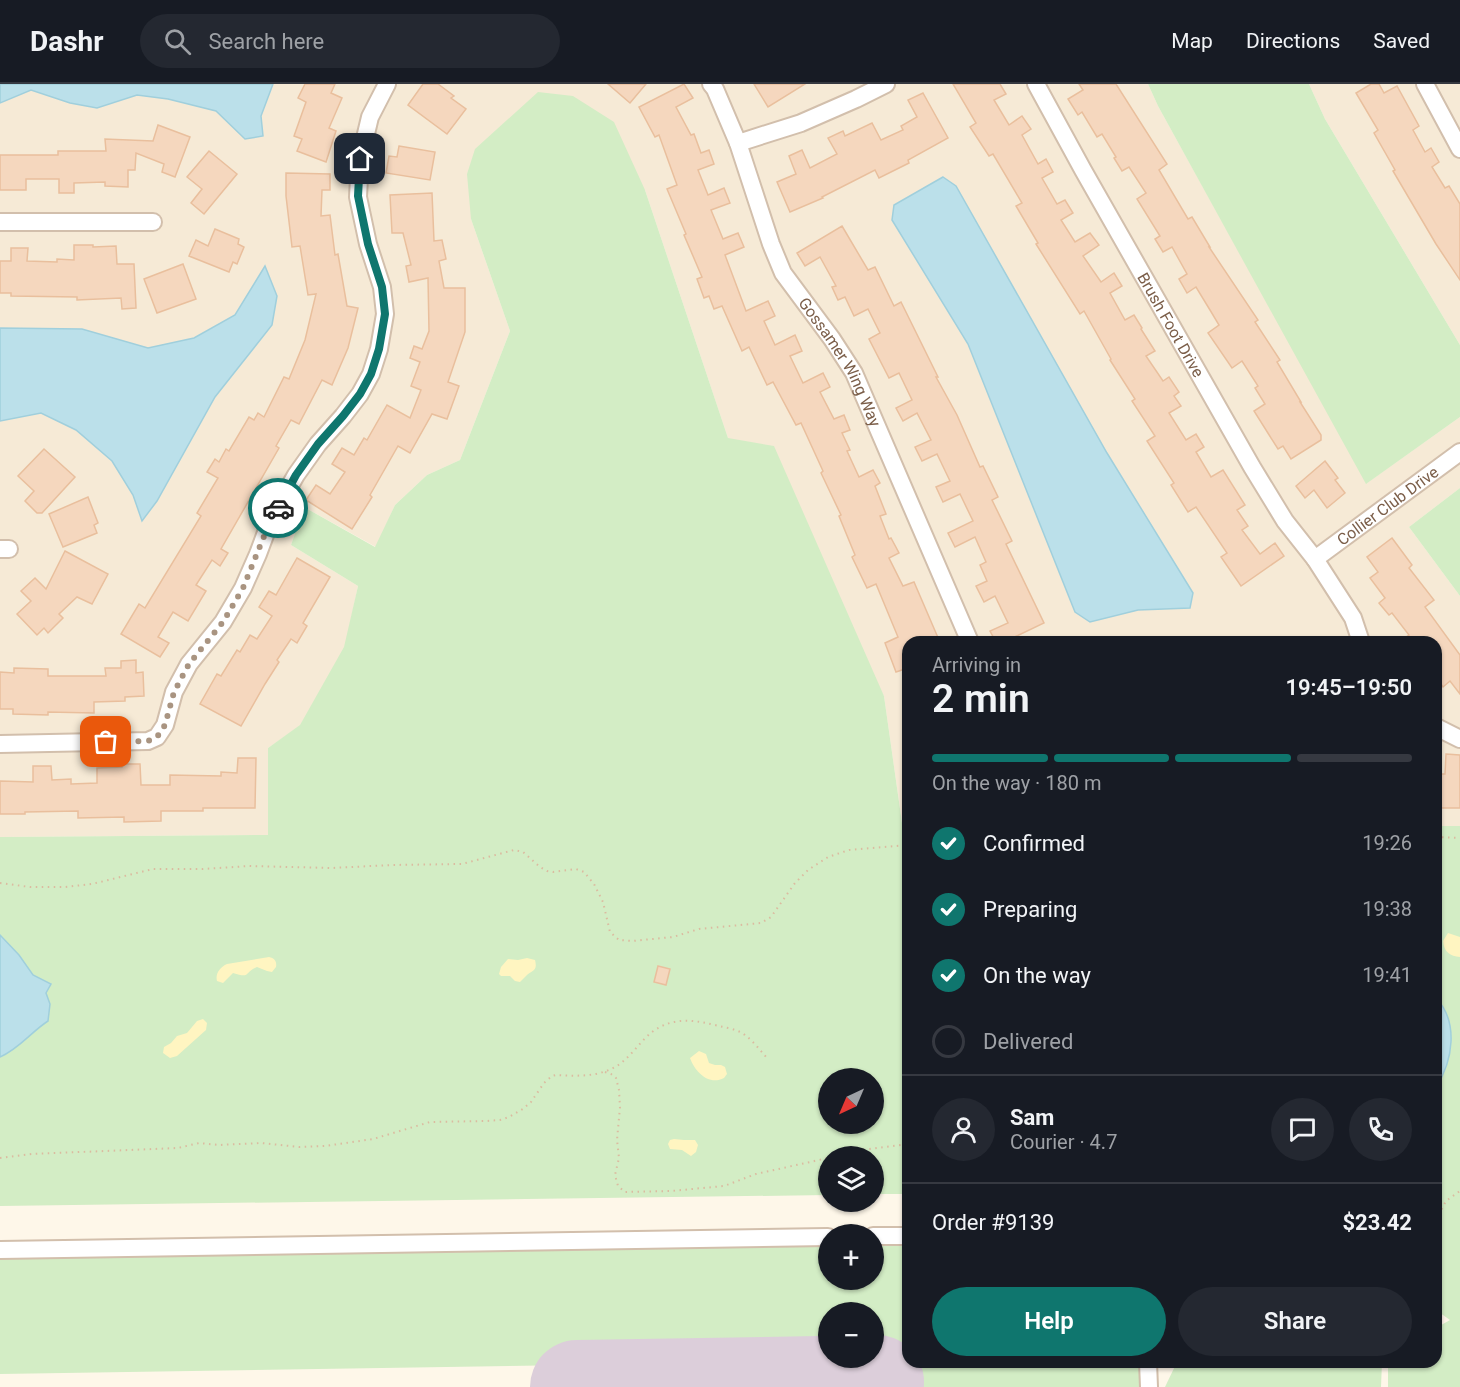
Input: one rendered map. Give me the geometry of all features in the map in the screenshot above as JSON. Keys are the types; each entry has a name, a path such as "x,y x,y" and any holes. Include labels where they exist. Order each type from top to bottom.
{"street":[{"path":"0,744 148,741 157,737 165,725 174,692 189,664 223,622 243,588 271,519 296,475 318,444 360,394 371,374 379,349 385,314 382,287 368,244 358,196 360,159 370,117 387,84"},
{"name":"Gossamer Wing Way","path":"711,84 738,142 771,244 783,273 854,373 967,636"},
{"path":"738,142 801,123 886,84"},
{"name":"Brush Foot Drive","path":"1036,84 1252,467 1285,521 1315,559"},
{"path":"1425,84 1460,149"},
{"path":"0,222 153,222"},
{"name":"Collier Club Drive","path":"1315,559 1460,452"},
{"path":"1315,559 1353,618 1359,636"},
{"path":"1442,730 1460,739"},
{"path":"884,1236 902,1236"},
{"path":"0,1250 818,1237"},
{"path":"1148,1368 1149,1387"}],"path":[{"path":"1442,837 1460,838"},
{"path":"0,883 30,887 65,887 92,884 153,868 249,866 319,868 462,864 514,850 523,852 547,871 576,869 584,872 594,884 603,902 610,932 619,940 632,941 673,937 699,929 761,923 771,917 795,883 808,870 828,857 849,850 902,846"},
{"path":"0,1158 42,1153 178,1148 200,1143 219,1145 261,1143 313,1147 340,1145 373,1139 430,1122 500,1120 528,1105 552,1076 586,1076 612,1069 654,1031 668,1024 686,1020 704,1022 739,1032 767,1058"},
{"path":"604,1072 616,1078 619,1090 620,1107 616,1140 619,1158 615,1174 618,1186 626,1192 724,1186 756,1174 818,1160"},
{"path":"884,1147 902,1145"},
{"path":"1442,1209 1446,1201 1460,1191"}],"shaded area":[{"path":"0,84 1148,84 1158,106 1367,483 1460,417 1460,488 1409,527 1460,596 1460,826 1442,826 1442,636 902,636 902,823 884,696 728,438 645,190 471,219 510,331 460,460 427,475 395,505 376,547 304,507 291,545 358,586 345,647 300,726 268,748 268,835 0,837"},
{"path":"1309,84 1460,84 1460,345 1325,119"}],"green space":[{"path":"1148,84 1309,84 1325,119 1460,345 1460,417 1366,484"},
{"path":"538,92 573,96 614,122 645,190 728,438 774,446 884,696 902,823 902,1194 884,1194 884,1146 818,1146 818,1195 0,1206 0,837 268,835 268,748 300,725 344,647 358,586 291,545 304,507 375,547 395,505 427,475 460,460 510,331 471,219 467,174 475,149"},
{"path":"1460,488 1460,596 1409,527"},
{"path":"1442,826 1460,826 1460,1387 1388,1387 1388,1368 1442,1368 1442,1325 1450,1320 1442,1314"},
{"path":"902,1239 902,1368 1146,1368 1146,1387 885,1387 884,1302 818,1302 818,1361 0,1374 0,1252 818,1240 818,1290 884,1290 884,1240"},
{"path":"1174,1368 1382,1368 1381,1387 1165,1387"}],"sand":[{"path":"1448,933 1460,937 1460,957 1453,956 1446,951 1443,941"},
{"path":"269,957 276,963 272,972 257,967 245,975 233,973 223,983 217,981 219,971 227,964"},
{"path":"508,959 535,960 536,967 520,982 510,976 499,974 501,967"},
{"path":"203,1019 207,1023 206,1030 177,1056 170,1058 163,1053 164,1047 177,1036 187,1033 197,1021"},
{"path":"699,1051 706,1054 709,1063 725,1067 727,1074 724,1078 708,1079 699,1073 690,1058"},
{"path":"674,1139 695,1140 698,1145 696,1152 691,1156 682,1150 670,1149 668,1144"}],"water":[{"path":"0,84 273,84 261,116 263,136 245,139 216,111 168,99 137,95 97,108 70,103 31,90 0,103"},
{"path":"943,177 956,186 1107,453 1193,593 1190,608 1138,610 1090,622 1075,612 968,344 892,220 894,205"},
{"path":"265,266 277,296 272,325 215,397 157,501 142,521 133,495 112,461 76,430 41,413 0,421 0,328 82,329 148,348 194,338 235,315"},
{"path":"0,935 19,955 33,975 51,984 46,993 50,1004 48,1021 13,1050 0,1057"},
{"path":"1442,1007 1451,1030 1450,1054 1442,1077"}],"building":[{"path":"305,84 335,84 331,93 342,98 329,128 336,131 326,162 297,151 302,139 294,136 306,102 298,98"},
{"path":"423,84 438,84 466,109 447,134 408,105"},
{"path":"608,84 646,84 630,103"},
{"path":"684,84 693,98 676,107 691,135 694,134 701,153 709,150 714,164 698,170 708,195 724,188 730,203 711,210 723,239 738,233 744,247 725,255 746,311 768,301 775,316 764,321 775,345 795,335 802,351 790,356 803,383 823,373 830,387 820,392 834,419 844,415 850,430 842,433 850,450 847,451 859,477 873,470 880,483 875,486 886,514 880,516 889,539 891,538 899,553 889,558 903,586 914,582 937,636 902,636 902,670 896,672 885,643 898,637 876,584 867,588 852,557 855,555 839,516 841,515 801,423 796,425 773,382 767,385 749,347 742,351 722,306 714,309 709,296 704,298 697,279 702,277 667,189 677,185 659,135 655,137 639,107"},
{"path":"754,84 805,84 768,107"},
{"path":"953,84 1000,84 1006,94 994,100 1009,125 1022,116 1031,129 1022,135 1038,164 1046,159 1053,172 1042,178 1057,204 1065,200 1073,213 1061,220 1075,242 1090,233 1099,245 1083,256 1101,282 1114,273 1122,286 1110,293 1125,320 1134,315 1155,351 1146,356 1163,381 1169,377 1179,392 1174,396 1181,406 1169,413 1186,440 1196,434 1204,447 1196,452 1211,477 1223,470 1245,505 1237,510 1248,526 1242,530 1260,554 1275,543 1284,556 1241,586 1221,557 1227,553 1196,507 1188,512 1171,485 1174,483 1147,441 1155,436 1132,401 1135,399 1110,360 1084,311 1080,314 1036,244 1038,243 1016,206 1022,203 993,154 989,156 970,127 976,123"},
{"path":"1079,84 1116,84 1167,164 1159,170 1188,219 1192,217 1209,247 1258,320 1255,322 1280,360 1277,362 1321,435 1321,440 1291,459 1283,446 1278,449 1254,411 1265,404 1255,388 1258,386 1242,361 1232,368 1208,333 1219,325 1196,287 1187,293 1179,279 1187,274 1172,247 1163,252 1155,239 1160,236 1137,199 1146,193 1129,167 1122,171 1102,134 1097,137 1082,112 1078,115 1068,99 1083,90"},
{"path":"1371,84 1379,84 1384,93 1397,86 1419,126 1413,130 1425,152 1431,148 1439,162 1432,167 1445,188 1449,186 1460,204 1460,280 1393,171 1395,170 1374,133 1378,130 1356,93"},
{"path":"923,93 948,138 908,160 909,163 879,178 875,170 823,198 790,212 777,182 796,174 789,156 802,150 810,168 837,154 828,138 843,131 845,136 872,123 881,140 903,130 901,126 917,117 908,100"},
{"path":"158,125 190,137 175,177 162,172 164,164 136,153 135,170 128,170 128,187 105,186 105,182 74,183 74,193 59,193 59,179 26,179 26,190 0,190 0,155 58,155 58,151 106,151 105,139 153,141"},
{"path":"399,146 435,152 430,180 386,173 389,156 397,157"},
{"path":"209,151 237,174 204,214 191,203 202,189 187,177"},
{"path":"286,173 330,174 330,190 322,190 321,216 330,215 335,255 338,254 347,306 358,308 348,348 332,385 322,380 299,424 291,420 276,446 279,448 221,549 228,553 220,566 212,560 196,585 206,591 188,621 173,612 158,637 169,643 160,657 121,634 139,604 145,608 201,516 197,513 218,478 207,472 215,459 219,462 226,449 229,451 249,417 254,420 258,413 264,417 284,377 289,379 305,340 316,294 308,295 300,246 292,247 286,196"},
{"path":"432,193 434,241 442,240 446,259 439,261 444,288 465,288 465,332 448,382 459,386 447,419 432,414 410,453 398,446 370,495 372,497 352,529 306,500 316,485 330,494 345,472 332,464 342,448 354,455 364,438 367,440 387,405 410,418 421,390 411,386 420,362 410,358 414,346 422,349 429,331 428,278 409,282 406,266 411,265 403,233 392,233 390,195"},
{"path":"842,226 868,270 875,267 894,306 901,302 980,467 983,466 998,497 992,500 1012,541 1006,544 1044,623 1017,636 993,636 990,631 1008,623 995,596 984,602 976,586 987,581 980,565 986,562 975,537 955,547 948,533 973,521 960,494 943,502 936,487 950,481 937,454 922,461 915,447 931,440 917,413 903,421 896,408 912,400 899,373 889,378 869,339 880,333 868,309 854,316 845,297 838,300 832,287 836,286 820,257 805,266 797,253"},
{"path":"215,229 239,239 238,244 244,247 237,264 233,262 229,272 189,256 196,240 208,246"},
{"path":"74,245 116,246 117,264 134,264 136,308 122,309 121,298 77,300 77,297 11,296 11,293 0,293 0,261 11,261 11,248 28,248 27,261 57,262 57,259 74,260"},
{"path":"183,264 196,299 157,313 144,279"},
{"path":"44,449 75,477 42,513 37,513 25,501 34,491 18,476"},
{"path":"1325,461 1338,478 1335,480 1345,493 1327,508 1314,490 1305,498 1296,486"},
{"path":"88,497 98,523 94,525 97,533 63,547 49,514"},
{"path":"1392,538 1412,565 1409,568 1434,600 1425,607 1460,655 1460,694 1450,681 1442,686 1442,636 1408,636 1392,613 1389,615 1379,603 1385,598 1370,578 1378,572 1367,557"},
{"path":"65,551 108,574 92,604 77,597 59,614 63,618 48,633 44,628 37,635 17,614 31,601 21,591 35,578 46,589"},
{"path":"297,558 330,577 303,623 307,626 297,643 291,639 241,726 200,704 217,674 221,676 237,650 240,652 250,635 257,639 272,616 259,607 269,591 276,595"},
{"path":"136,660 136,673 143,672 144,696 125,697 125,701 94,702 94,713 13,714 13,709 0,709 0,672 14,673 14,668 48,669 48,676 106,676 105,668 121,668 121,661"},
{"path":"1446,754 1460,755 1460,808 1442,808 1442,774 1445,774"},
{"path":"238,758 256,758 255,808 161,811 161,821 124,822 124,817 78,818 78,811 0,814 0,781 33,782 33,766 51,766 52,780 71,779 71,784 97,783 97,768 140,764 141,785 170,785 170,775 221,776 221,772 237,773"},
{"path":"658,966 670,969 666,985 654,982"}],"taxiway":[{"path":"839,1382 851,1387"},
{"path":"708,1384 712,1387"}],"runway":[{"path":"577,1387 877,1382"}],"way so far":[{"path":"106,742 148,741 157,737 165,725 174,692 189,664 223,622 243,588 271,519 278,508"}],"route":[{"path":"278,508 296,475 318,444 360,394 371,374 379,349 385,314 382,287 368,244 358,196 360,159"}]}
